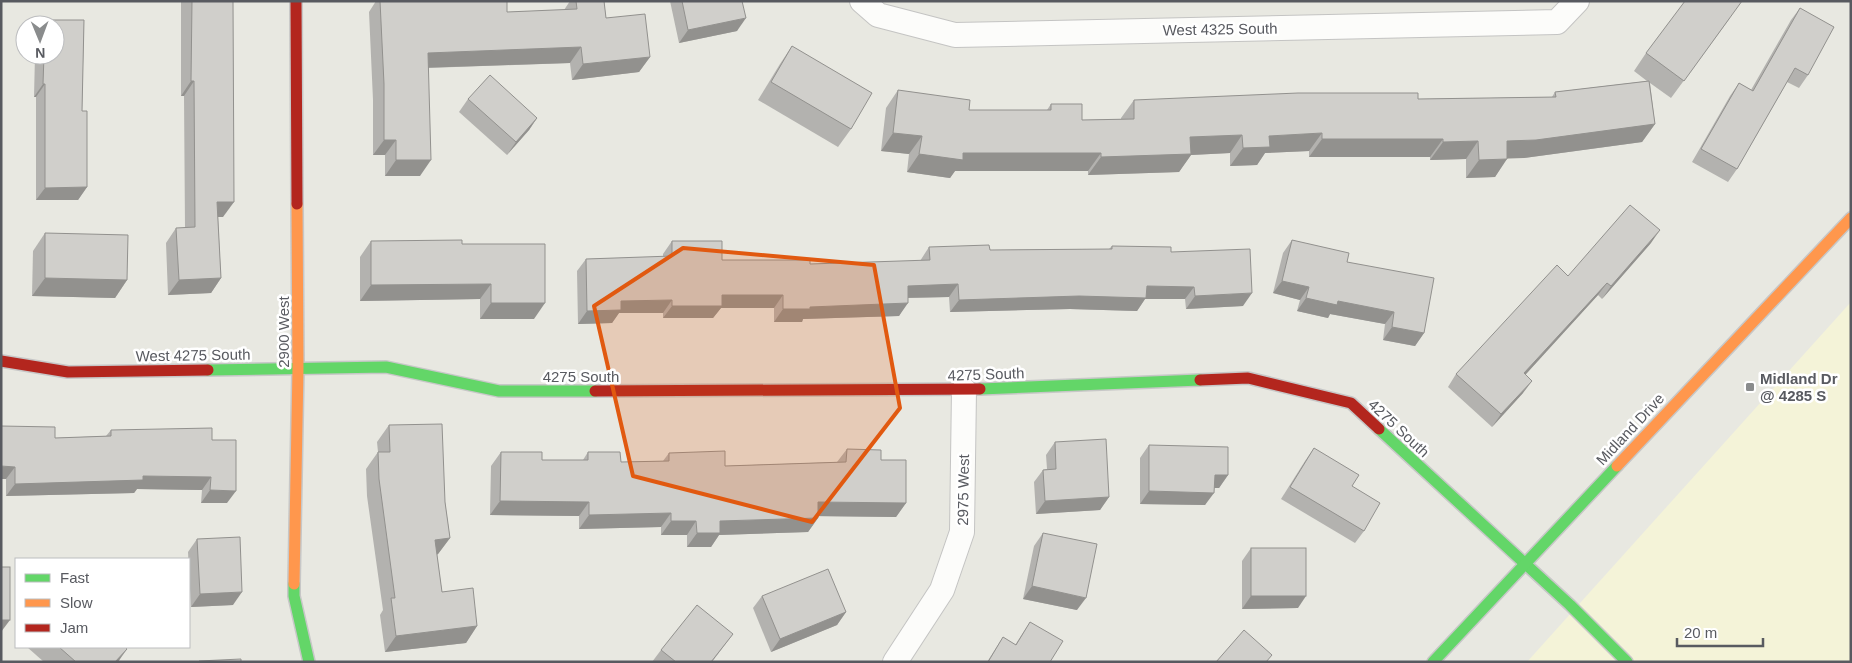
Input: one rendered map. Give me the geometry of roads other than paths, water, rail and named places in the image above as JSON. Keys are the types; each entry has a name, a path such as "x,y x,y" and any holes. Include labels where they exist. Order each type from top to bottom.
{"street":[{"name":"2900 West","path":"296,1 298,368 294,596 309,662"},
{"name":"West 4325 South","path":"862,1 878,15 955,35 1557,22 1577,1"},
{"name":"Midland Drive","path":"1433,662 1523,564 1851,218"},
{"name":"West 4275 South","path":"1,361 68,372 386,366"},
{"name":"4275 South","path":"386,366 499,391 964,390 1248,378 1351,403 1523,564 1570,605 1627,662"},
{"name":"2975 West","path":"895,662 942,590 962,532 964,390"}],"place":[{"name":"Midland Dr @ 4285 S","path":"1750,387"}]}
